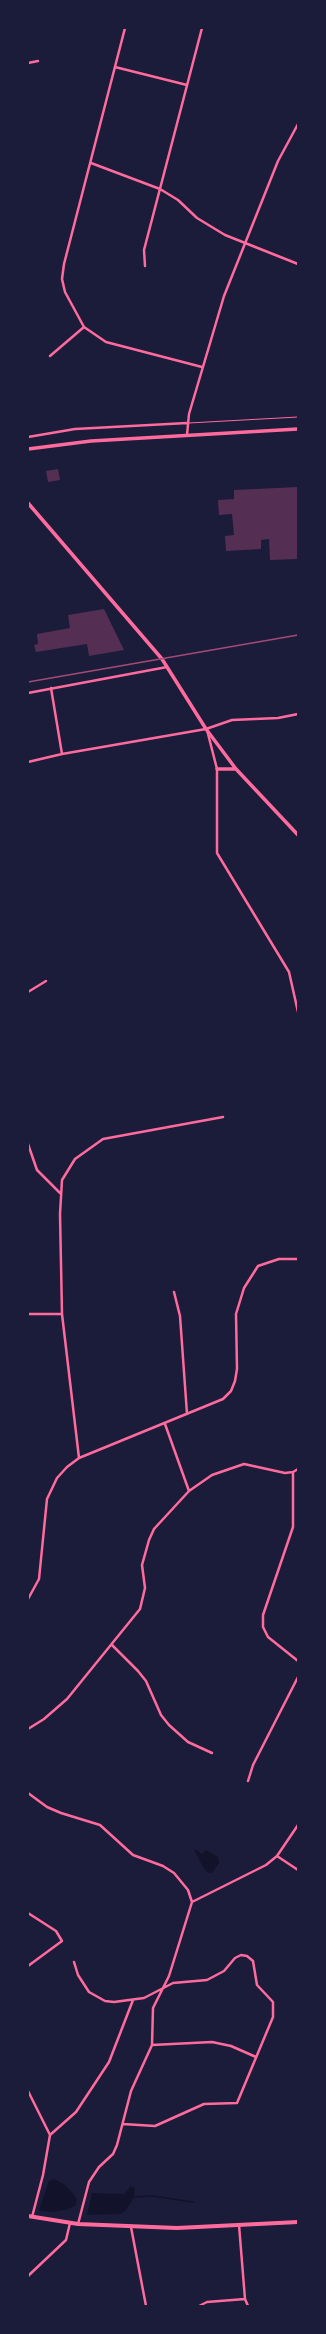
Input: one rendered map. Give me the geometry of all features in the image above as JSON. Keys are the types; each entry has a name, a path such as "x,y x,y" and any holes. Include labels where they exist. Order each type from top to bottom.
{"main road":[{"path":"28,449 91,441 298,429"},
{"path":"28,503 162,659 206,729 236,769 298,835"},
{"path":"217,769 236,769"},
{"path":"30,2217 78,2224 177,2228 298,2222"}],"street":[{"path":"125,28 91,163 68,246 62,279 72,308 84,327 106,342 202,367"},
{"path":"145,266 144,250 202,28"},
{"path":"28,63 38,62"},
{"path":"115,67 187,85"},
{"path":"188,435 187,423 202,367 224,296 278,161 298,124"},
{"path":"91,163 160,189 209,226 245,243 298,264"},
{"path":"50,356 84,327"},
{"path":"28,437 75,429 187,423"},
{"path":"28,693 167,667"},
{"path":"51,688 62,754"},
{"path":"28,762 62,754 206,729 232,720 278,718 298,714"},
{"path":"206,729 217,769 217,853 289,972 298,1012"},
{"path":"28,992 46,981"},
{"path":"79,1458 62,1314 62,1180 75,1160 103,1139 223,1117"},
{"path":"28,1144 36,1170 61,1194"},
{"path":"28,1599 39,1579 45,1510 50,1489 67,1467 79,1458 223,1399 231,1391 237,1369 236,1314 244,1288 258,1266 279,1259 298,1259"},
{"path":"174,1292 180,1316 187,1414"},
{"path":"28,1314 62,1314"},
{"path":"165,1424 190,1491"},
{"path":"28,1729 44,1720 67,1700 136,1614 144,1599 145,1588 142,1565 152,1535 190,1491 212,1475 244,1464 293,1472 298,1469"},
{"path":"293,1472 293,1527 263,1615 263,1627 268,1637 298,1661"},
{"path":"112,1645 138,1670 146,1682 161,1715 169,1725 188,1742 212,1752"},
{"path":"248,1781 257,1756 298,1677"},
{"path":"28,1793 47,1807 100,1825 133,1855 163,1866 174,1873 188,1890 192,1902 169,1976 160,1991 153,2008 152,2045 131,2091 123,2124 113,2154 99,2167 88,2182 78,2224"},
{"path":"192,1902 257,1871 277,1856 298,1825"},
{"path":"277,1856 298,1870"},
{"path":"28,1912 56,1931 62,1941 28,1966"},
{"path":"74,1962 83,1984 96,1997 114,2002 133,2000 160,1991 173,1983 198,1982 216,1977 235,1958 241,1955 247,1956 253,1961 257,1985 273,2002 274,2010 237,2104 204,2104 155,2126 123,2124"},
{"path":"50,2135 76,2112 109,2062 133,2000"},
{"path":"152,2045 212,2042 231,2046 256,2057"},
{"path":"28,2091 50,2135 43,2176 30,2217"},
{"path":"28,2276 66,2240 70,2223"},
{"path":"239,2225 245,2299 248,2306"},
{"path":"131,2226 146,2306"},
{"path":"199,2306 207,2302 245,2299"}],"lane":[{"path":"187,423 298,417"}],"shaded area":[{"path":"194,1850 197,1850 202,1854 206,1850 218,1857 219,1863 212,1873 207,1872 203,1867"},
{"path":"54,2179 65,2185 75,2196 77,2200 75,2206 65,2210 51,2212 39,2210 49,2181"},
{"path":"131,2186 135,2188 134,2197 126,2210 120,2214 87,2215 92,2193 124,2194"}],"building":[{"path":"58,469 60,480 48,482 46,471"},
{"path":"298,487 298,559 270,560 269,539 261,540 261,549 226,551 225,536 234,535 232,514 219,515 218,500 234,499 234,490"},
{"path":"104,609 124,650 89,656 87,644 36,652 34,645 38,644 37,634 70,628 68,615"}],"waterway":[{"path":"134,2197 152,2196 193,2202"}],"railway":[{"path":"28,682 298,635"}]}
